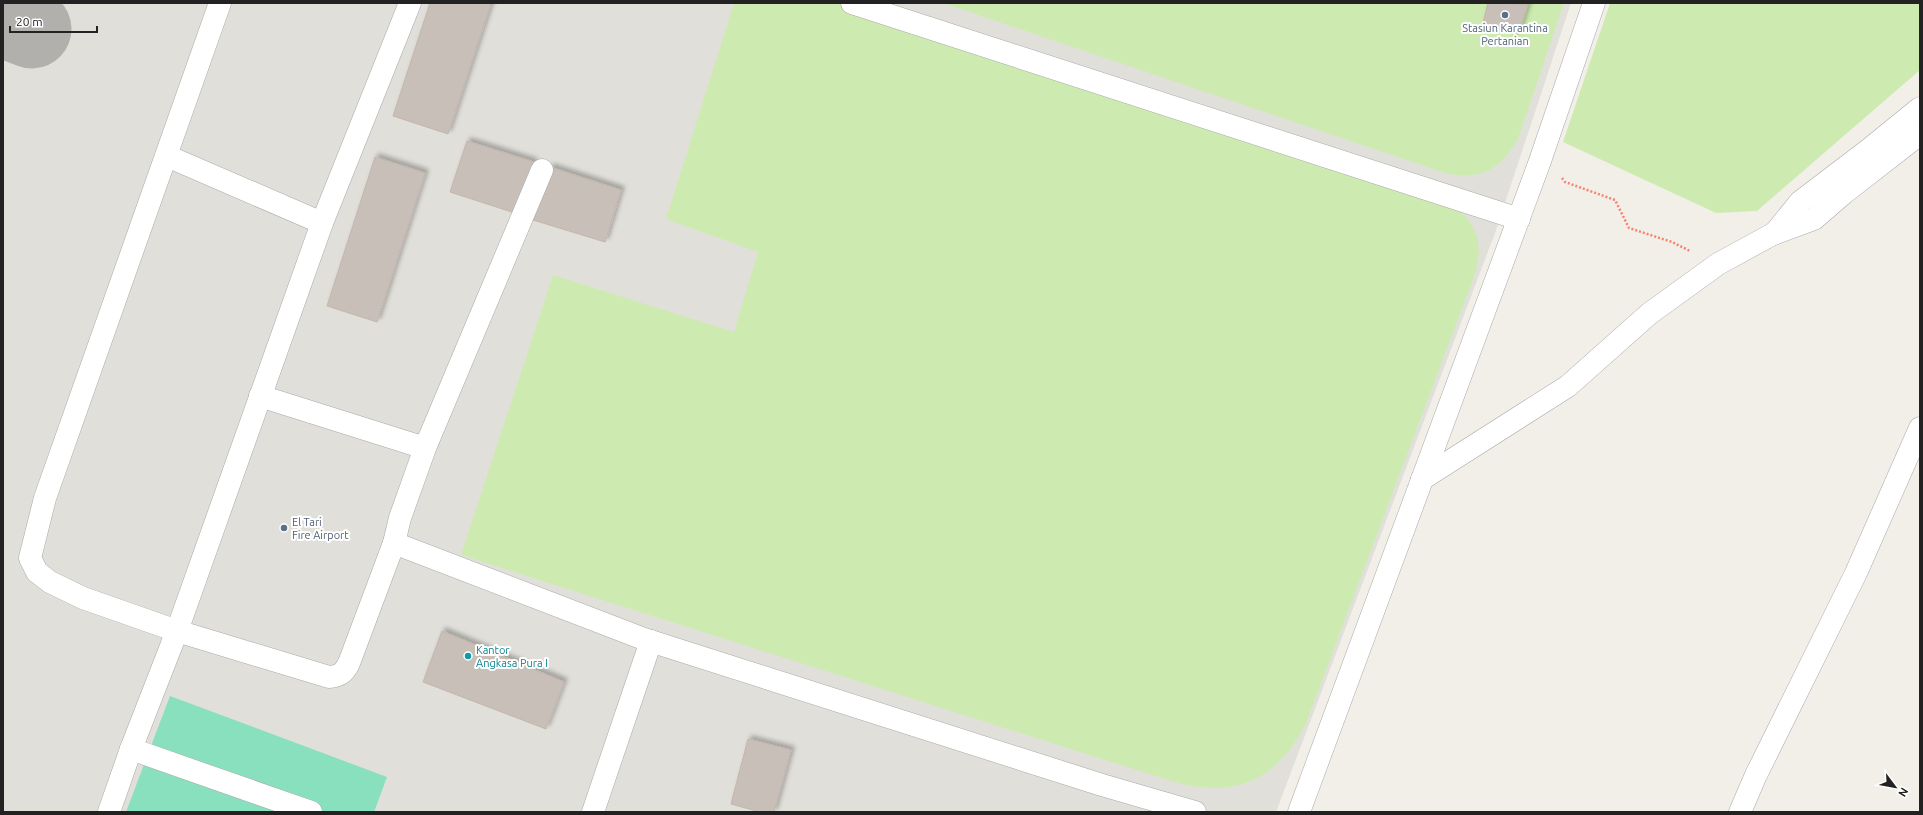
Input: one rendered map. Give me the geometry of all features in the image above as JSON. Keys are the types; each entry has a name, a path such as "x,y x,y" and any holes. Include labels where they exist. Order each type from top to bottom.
{"street":[{"path":"220,3 45,498 30,558 37,572 50,582 83,598 177,631 329,677 337,676 345,672 394,543 400,518 425,448 542,170"},
{"path":"109,812 131,749 177,631 322,223 410,3"},
{"path":"852,3 1519,219"},
{"path":"1299,812 1543,154 1594,3"},
{"path":"1773,234 1800,202 1868,151 1920,108"},
{"path":"1422,479 1568,386 1649,314 1718,264 1773,234 1814,219 1920,134"},
{"path":"167,156 322,223"},
{"path":"260,396 425,448"},
{"path":"1740,812 1756,775 1856,573 1920,428"},
{"path":"394,543 651,641 1020,760 1195,812"},
{"path":"594,812 651,641"},
{"path":"131,749 311,812"}],"path":[{"path":"1543,154 1565,182 1615,200 1629,228 1672,242 1718,264"}],"shaded area":[{"path":"3,3 1571,3 1495,233 1276,812 3,812"}],"green space":[{"path":"734,3 843,3 1455,205 1469,220 1478,243 1479,251 1476,271 1306,723 1284,757 1256,779 1240,785 1222,788 1181,784 461,555 553,275 734,332 758,252 666,219"},
{"path":"943,3 1564,3 1519,136 1513,147 1506,157 1489,170 1480,174 1458,175 1445,173"},
{"path":"1610,3 1920,3 1920,70 1757,211 1716,213 1563,142"},
{"path":"170,696 387,777 374,812 126,812"}],"building":[{"path":"430,3 491,3 448,134 393,116"},
{"name":"Stasiun Karantina Pertanian","path":"1488,3 1528,4 1518,35 1482,27"},
{"path":"467,141 534,162 518,214 450,192"},
{"path":"375,157 425,173 377,322 327,306"},
{"path":"550,167 621,190 605,242 533,220"},
{"name":"Kantor Angkasa Pura I","path":"442,631 564,682 546,729 423,682"},
{"path":"748,739 791,750 774,812 760,812 731,804"}],"taxiway":[{"path":"3,18 32,29"}],"place":[{"name":"Stasiun Karantina Pertanian","path":"1505,15"},
{"name":"El Tari Fire Airport","path":"284,528"},
{"name":"Kantor Angkasa Pura I","path":"468,656"}]}
